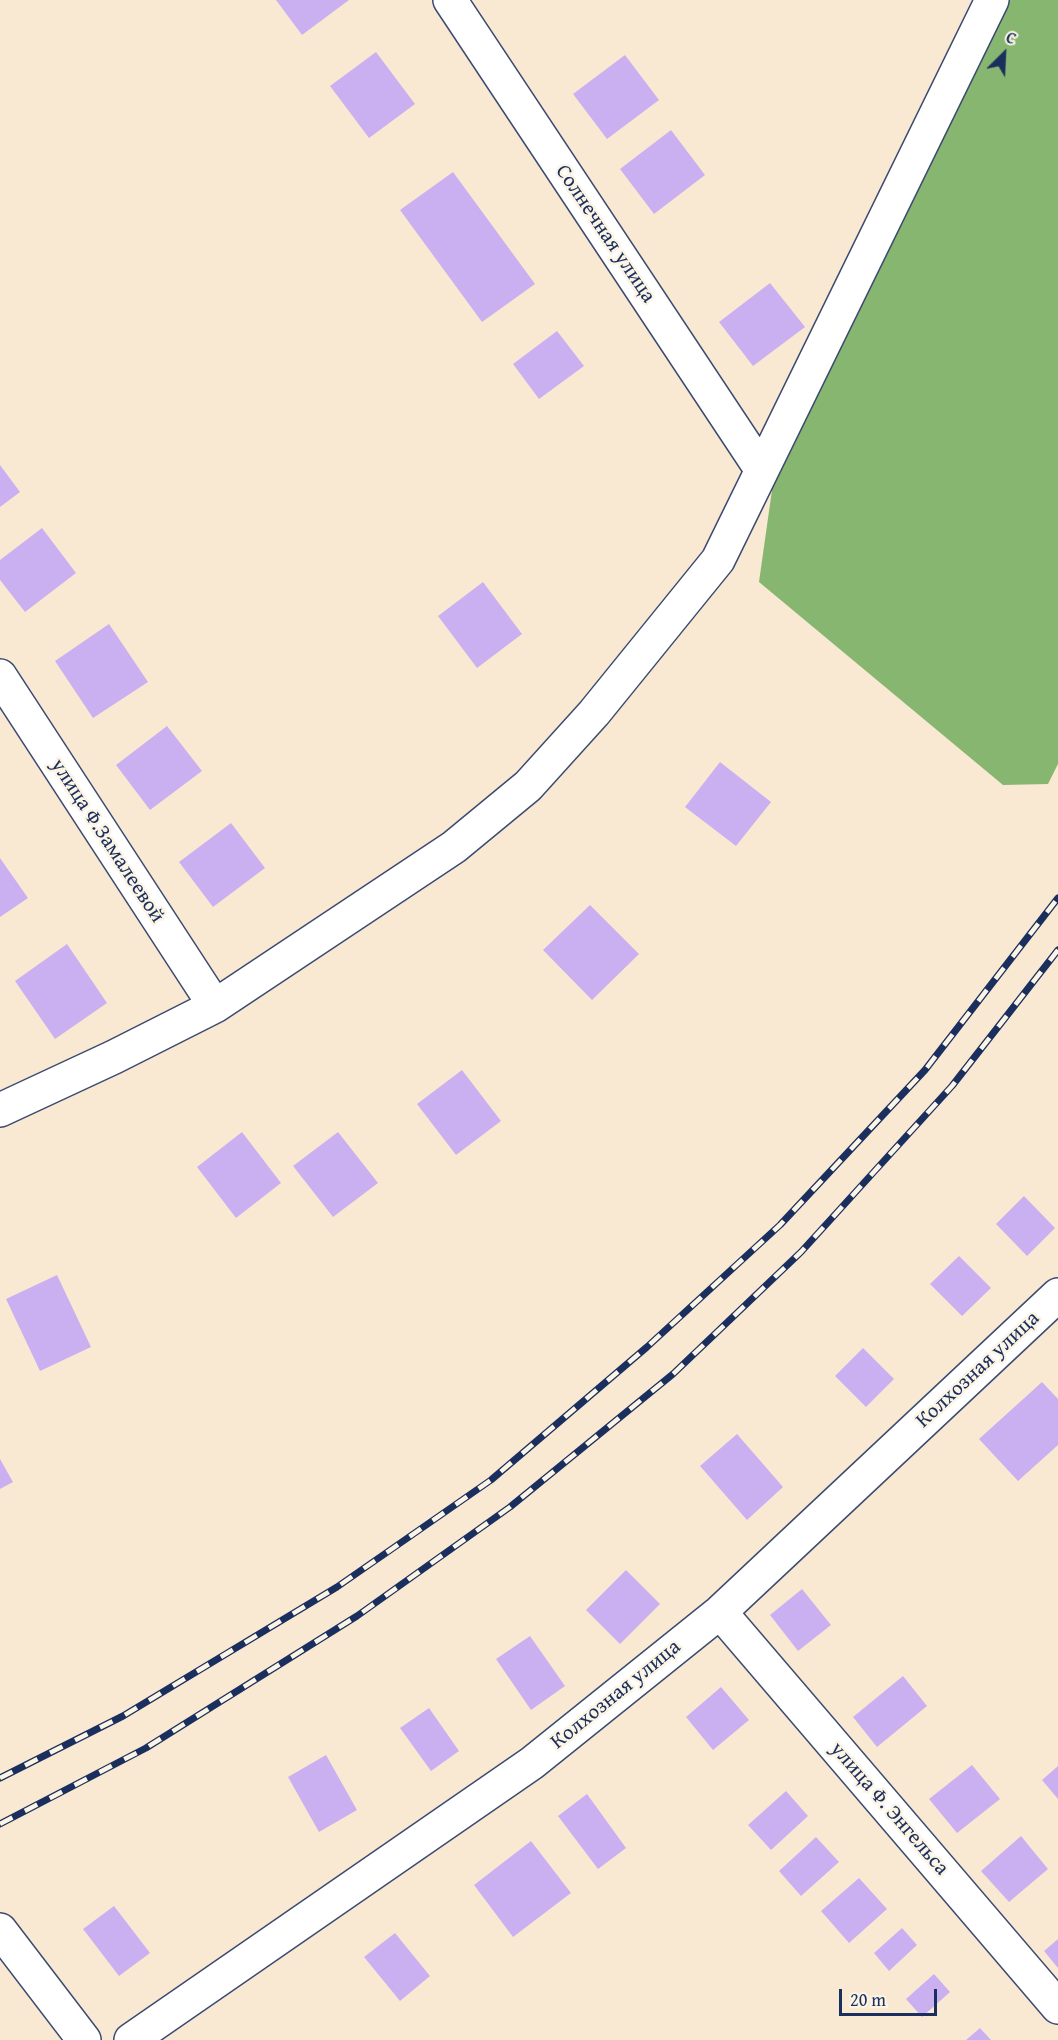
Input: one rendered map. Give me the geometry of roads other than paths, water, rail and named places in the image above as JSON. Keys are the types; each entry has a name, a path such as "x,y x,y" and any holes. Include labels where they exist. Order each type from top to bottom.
{"street":[{"name":"Солнечная улица","path":"450,0 761,469"},
{"path":"0,1110 114,1057 215,1006 454,847 528,786 594,713 718,560 992,0"},
{"name":"улица Ф.Замалеевой","path":"0,676 215,1006"},
{"name":"Колхозная улица","path":"130,2040 532,1763 720,1612 1058,1295"},
{"name":"улица Ф. Энгельса","path":"720,1612 1058,2007"},
{"path":"0,1930 84,2040"}],"railway":[{"path":"0,1778 123,1716 337,1587 491,1480 647,1347 780,1225 925,1070 1058,898"},
{"path":"0,1824 146,1748 357,1616 510,1507 673,1374 801,1252 952,1086 1058,950"}]}
